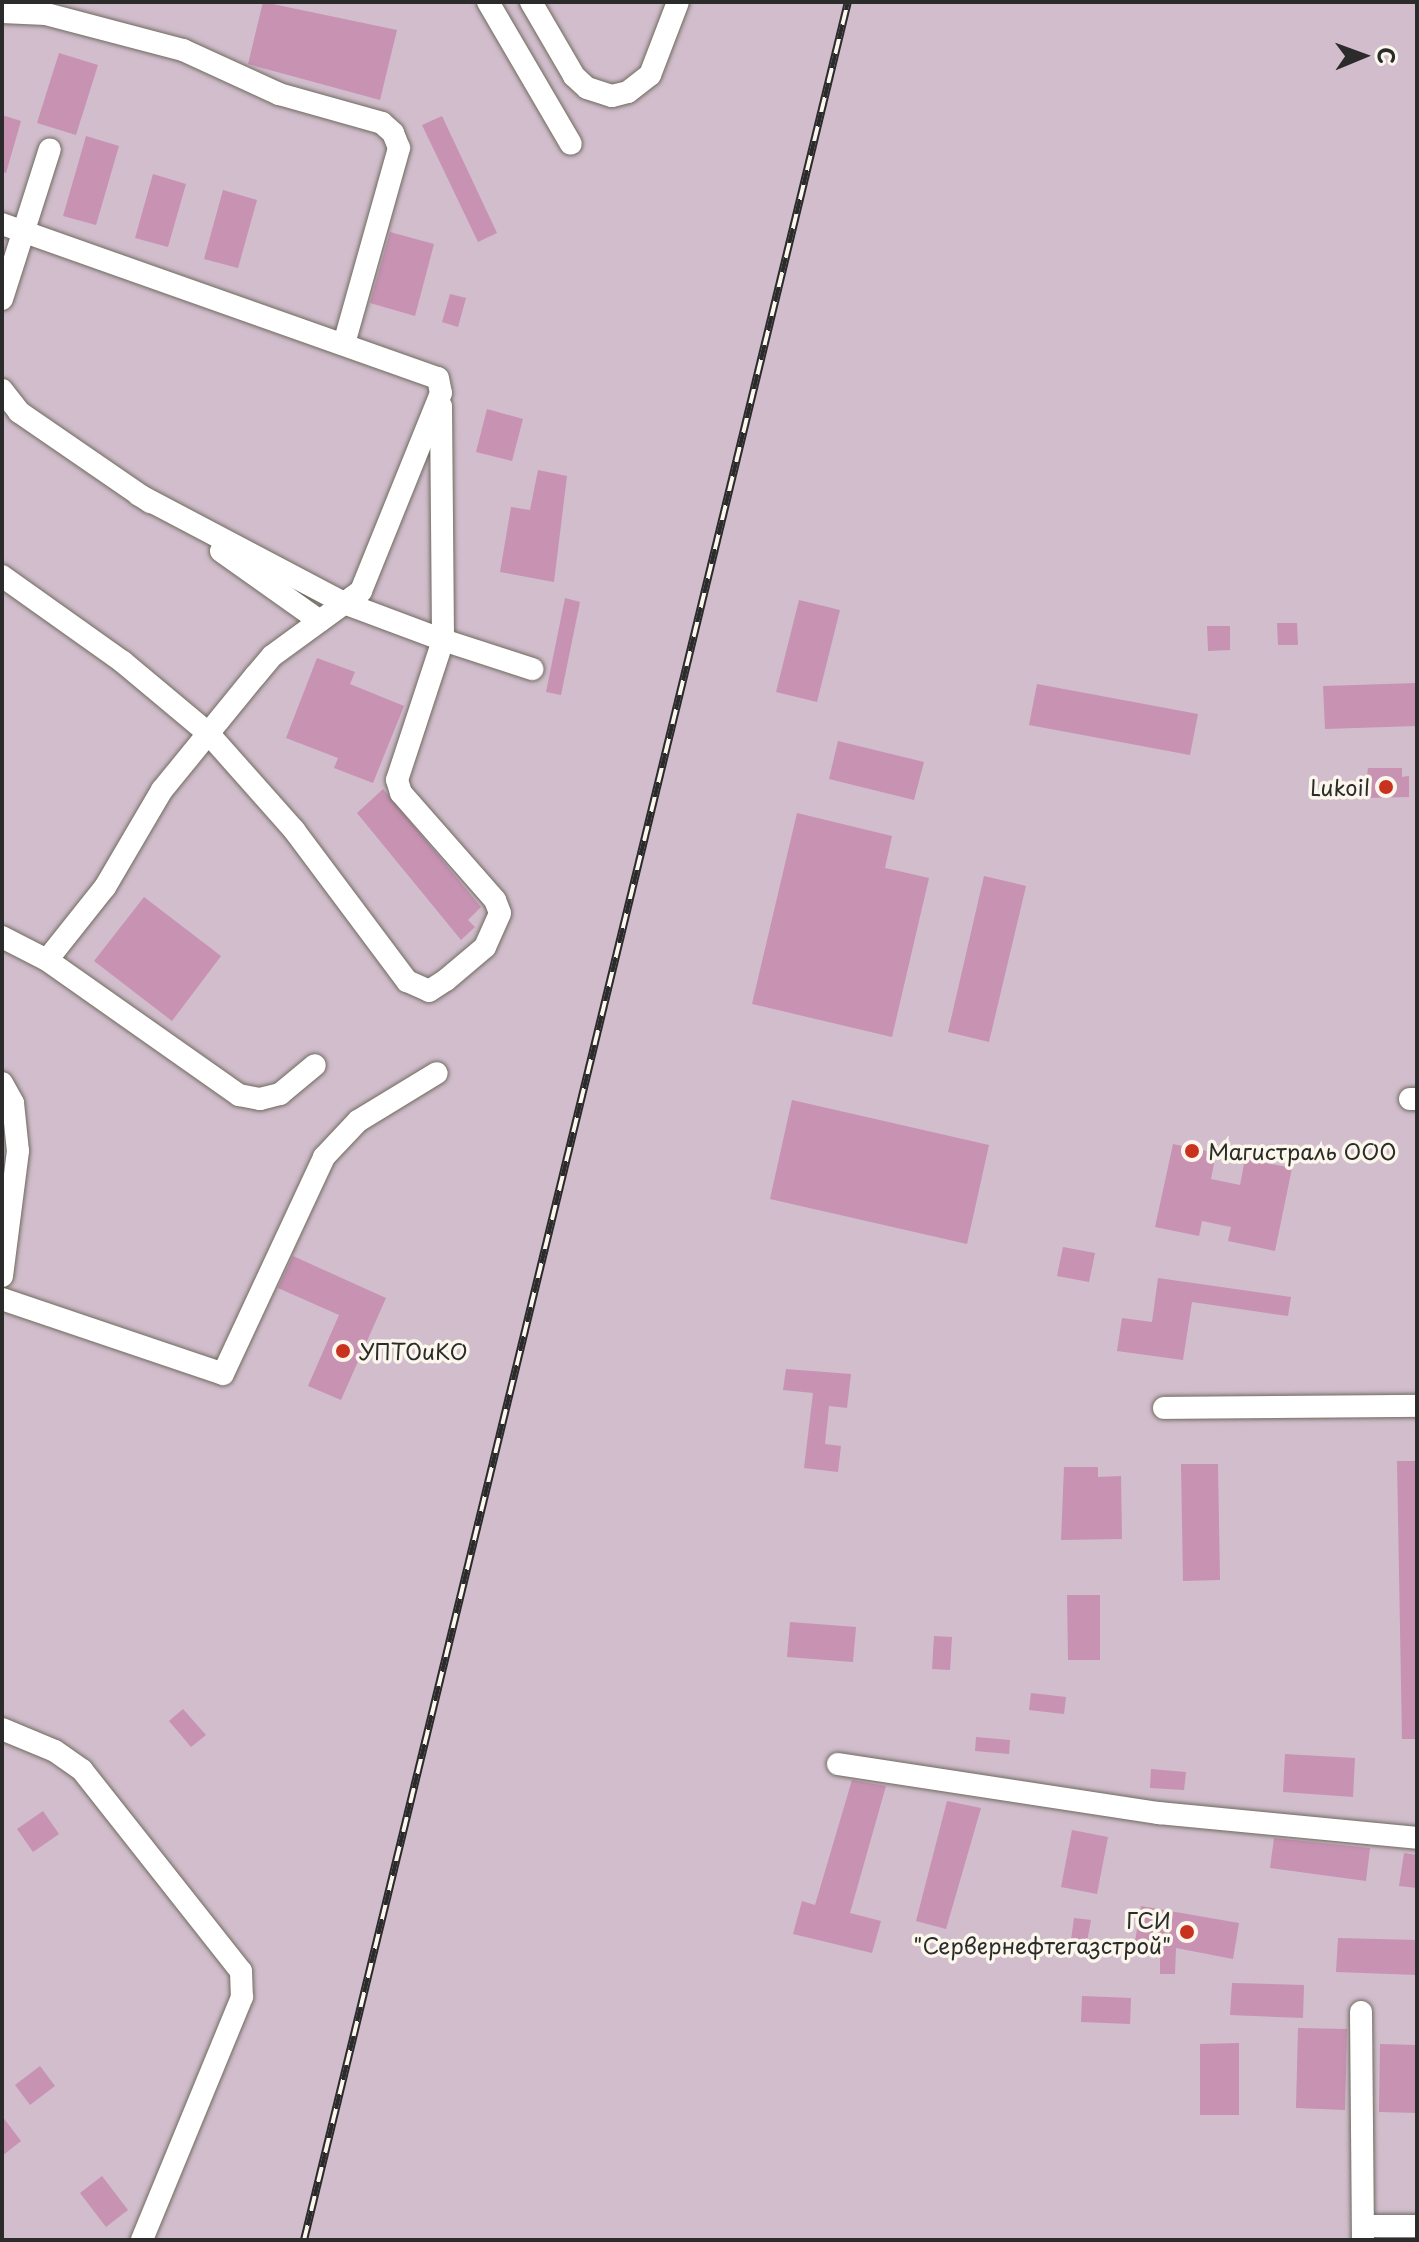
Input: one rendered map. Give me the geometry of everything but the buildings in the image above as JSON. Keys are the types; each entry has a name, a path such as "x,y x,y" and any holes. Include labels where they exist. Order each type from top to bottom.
{"street":[{"path":"488,2 571,144"},
{"path":"531,2 574,76 587,88 612,96 628,92 650,75 678,2"},
{"path":"2,12 46,14 183,50 279,94 382,123 393,133 399,148 344,344"},
{"path":"2,299 13,227 50,149"},
{"path":"2,576 123,662 208,733 294,830 407,981 429,991 485,947 500,913 495,900 401,793 397,780 443,640 441,393 438,378 13,227"},
{"path":"2,390 19,412 320,621"},
{"path":"47,960 105,887 155,800 272,656 344,603 369,579 441,393"},
{"path":"139,495 344,603 532,669"},
{"path":"2,937 47,960 239,1095 260,1099 280,1094 315,1065"},
{"path":"2,1299 223,1374 324,1157 358,1121 437,1073"},
{"path":"2,1083 13,1103 18,1151 2,1276"},
{"path":"1164,1408 1417,1406"},
{"path":"2,1729 55,1751 82,1770 241,1971 242,1997 142,2240"},
{"path":"838,1764 1159,1813 1417,1838"},
{"path":"1361,2012 1363,2233 1417,2226"}],"shaded area":[{"path":"2,2 1417,2 1417,2240 2,2240"}],"railway":[{"path":"304,2240 848,2"}],"place":[{"name":"Lukoil","path":"1386,787"},
{"name":"Магистраль ООО","path":"1192,1151"},
{"name":"УПТОиКО","path":"343,1351"},
{"name":"ГСИ \"Сервернефтегазстрой\"","path":"1187,1932"}]}
